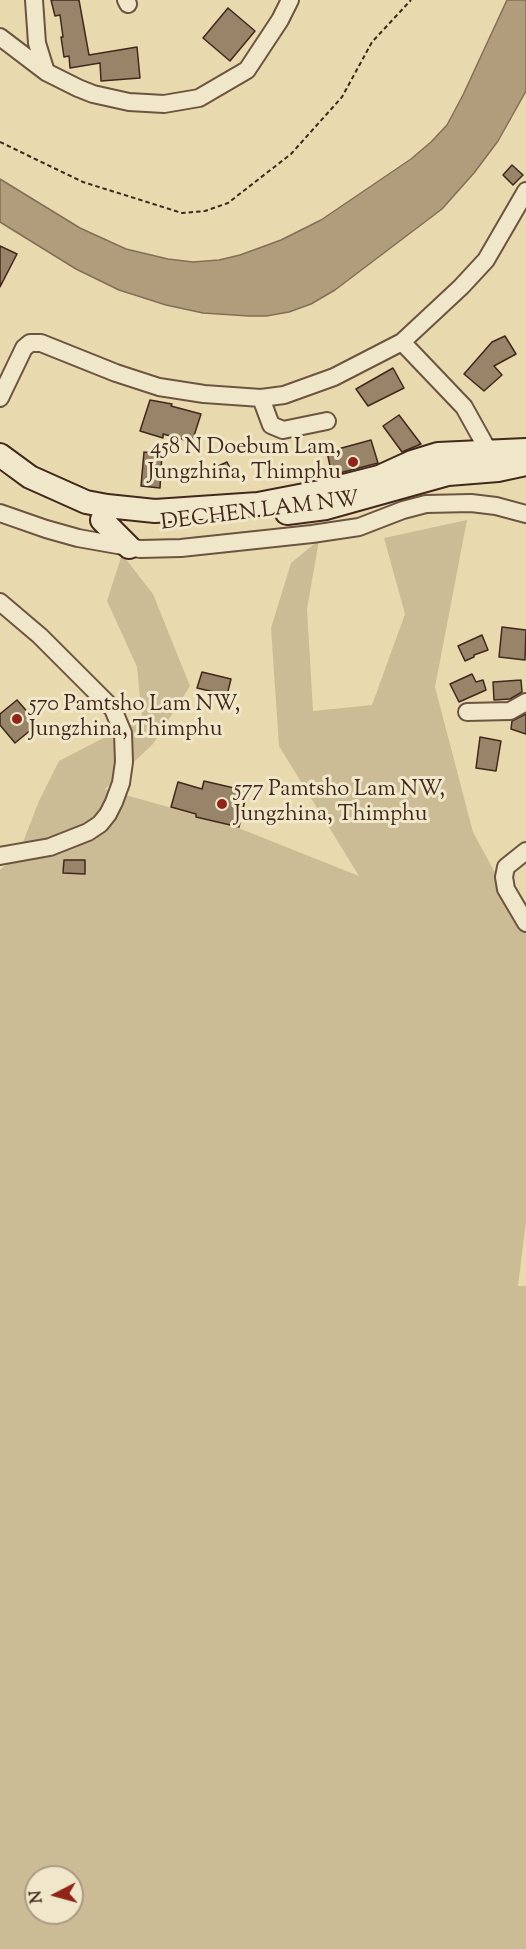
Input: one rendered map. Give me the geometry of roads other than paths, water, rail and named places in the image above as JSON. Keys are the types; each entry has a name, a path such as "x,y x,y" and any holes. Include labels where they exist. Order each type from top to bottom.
{"main road":[{"path":"0,471 14,482 50,501 102,520 132,525 191,525 326,508 526,450"},
{"path":"0,455 30,477 86,502 155,511 267,502 320,492 379,477 412,462 438,454 526,464"},
{"path":"102,520 129,547"}],"street":[{"path":"34,0 37,43 46,72"},
{"path":"0,37 46,72 93,94 129,102 164,104 200,98 247,70 280,20 290,0"},
{"path":"0,398 24,348 30,343 41,343 116,373 159,387 204,394 261,398 284,395 334,377 402,342 461,287 486,260 526,191"},
{"path":"402,342 464,407 494,461"},
{"path":"261,398 271,425 283,430 327,421"},
{"name":"DECHEN LAM NW","path":"0,513 78,538 140,549 181,548 359,527 426,504 471,503 496,506 526,514"},
{"path":"0,602 40,636 112,709 123,733 124,744 121,783 108,814 100,824 88,832 50,847 0,856"},
{"path":"467,712 510,711 526,702"},
{"path":"526,851 506,867 504,877 506,889 526,922"}],"place":[{"name":"458 N Doebum Lam, Jungzhina, Thimphu","path":"353,462"},
{"name":"570 Pamtsho Lam NW, Jungzhina, Thimphu","path":"17,719"},
{"name":"577 Pamtsho Lam NW, Jungzhina, Thimphu","path":"222,804"}]}
